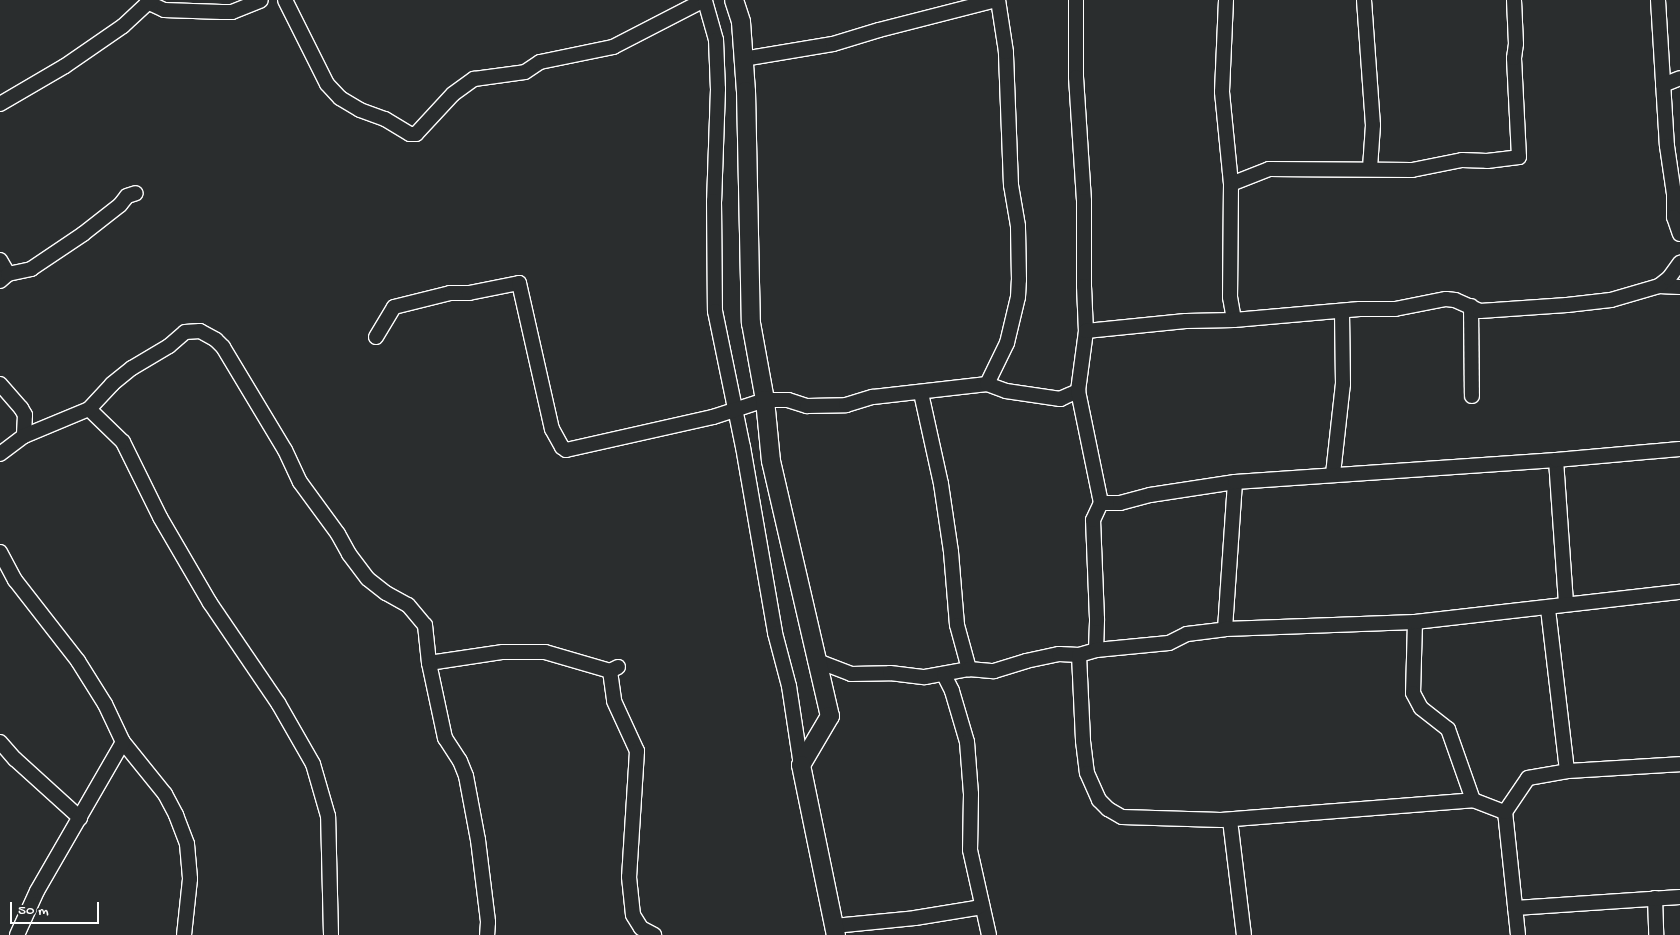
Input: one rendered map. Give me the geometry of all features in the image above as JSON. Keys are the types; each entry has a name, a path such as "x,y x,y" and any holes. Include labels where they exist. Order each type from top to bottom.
{"street":[{"path":"0,104 65,66 123,26 149,1 164,10 232,12 260,0"},
{"path":"285,0 327,84 340,98 360,110 385,119 410,134 416,134 453,94 474,79 525,72 540,62 613,47 704,1 716,40 718,89 714,202 715,311 775,633 789,686 801,765 835,931 976,908 982,905"},
{"path":"734,0 741,22 746,91 751,322 765,400 771,462 798,573 815,660 830,716 801,765"},
{"path":"743,59 833,44 879,30 997,0 1006,52 1011,185 1018,226 1019,280 1018,297 1007,343 987,384"},
{"path":"1076,0 1076,77 1084,201 1086,331 1078,391 1101,503 1093,520 1097,619 1096,650"},
{"path":"1226,0 1222,92 1231,184 1230,297 1234,320"},
{"path":"1364,0 1373,125 1370,168"},
{"path":"1231,184 1269,169 1370,168 1412,170 1462,160 1487,161 1519,157 1514,58 1516,44 1514,0"},
{"path":"1658,0 1667,146 1674,194 1674,217 1680,234"},
{"path":"1663,85 1680,78"},
{"path":"0,260 4,278 31,269 83,234 120,205 127,196 136,192"},
{"path":"1659,286 1669,278 1680,263"},
{"path":"376,337 394,307 450,293 470,294 519,283 552,429 564,450 713,417 765,400 788,400 807,406 846,405 873,397 987,384 1006,391 1060,398 1078,391"},
{"path":"1086,331 1186,321 1234,320 1395,309 1446,299 1480,311 1567,306 1611,300 1659,286 1680,287"},
{"path":"1470,306 1472,396"},
{"path":"1333,474 1342,384 1342,312"},
{"path":"0,454 24,436 89,409 112,384 132,368 163,350 185,332 200,331 216,340 223,347 272,427 300,482 338,534 358,567 368,579 386,593 408,605 425,625 429,663 445,738 460,761 466,776 478,840 488,922 487,935"},
{"path":"0,384 25,415 24,436"},
{"path":"921,393 941,484 951,552 956,624 969,669"},
{"path":"89,409 123,442 160,517 210,603 278,703 313,764 328,816 331,935"},
{"path":"1101,503 1120,503 1150,495 1235,482 1556,460 1680,449"},
{"path":"1556,460 1566,604"},
{"path":"1225,629 1235,482"},
{"path":"0,552 15,580 78,661 104,704 123,742 165,794 187,844 190,879 184,935"},
{"path":"815,660 851,674 890,673 925,677 969,669 994,671 1026,661 1059,654 1079,655 1096,650 1169,643 1187,634 1225,629 1415,622 1548,609 1566,604 1680,592"},
{"path":"1548,609 1567,771"},
{"path":"1415,622 1413,693 1422,708 1448,729 1474,800"},
{"path":"429,663 503,652 545,652 614,669 614,701 637,751 629,876 633,915 641,928 654,935"},
{"path":"1079,655 1083,741 1087,773 1099,800 1108,809 1122,817 1230,820 1474,800 1505,812"},
{"path":"944,675 952,691 968,742 971,794 970,850 989,935"},
{"path":"0,742 80,818"},
{"path":"16,935 37,892 123,742"},
{"path":"1518,935 1505,812 1528,778 1567,771 1680,764"},
{"path":"1230,820 1244,935"},
{"path":"1515,908 1680,897"},
{"path":"1655,898 1656,935"}]}
